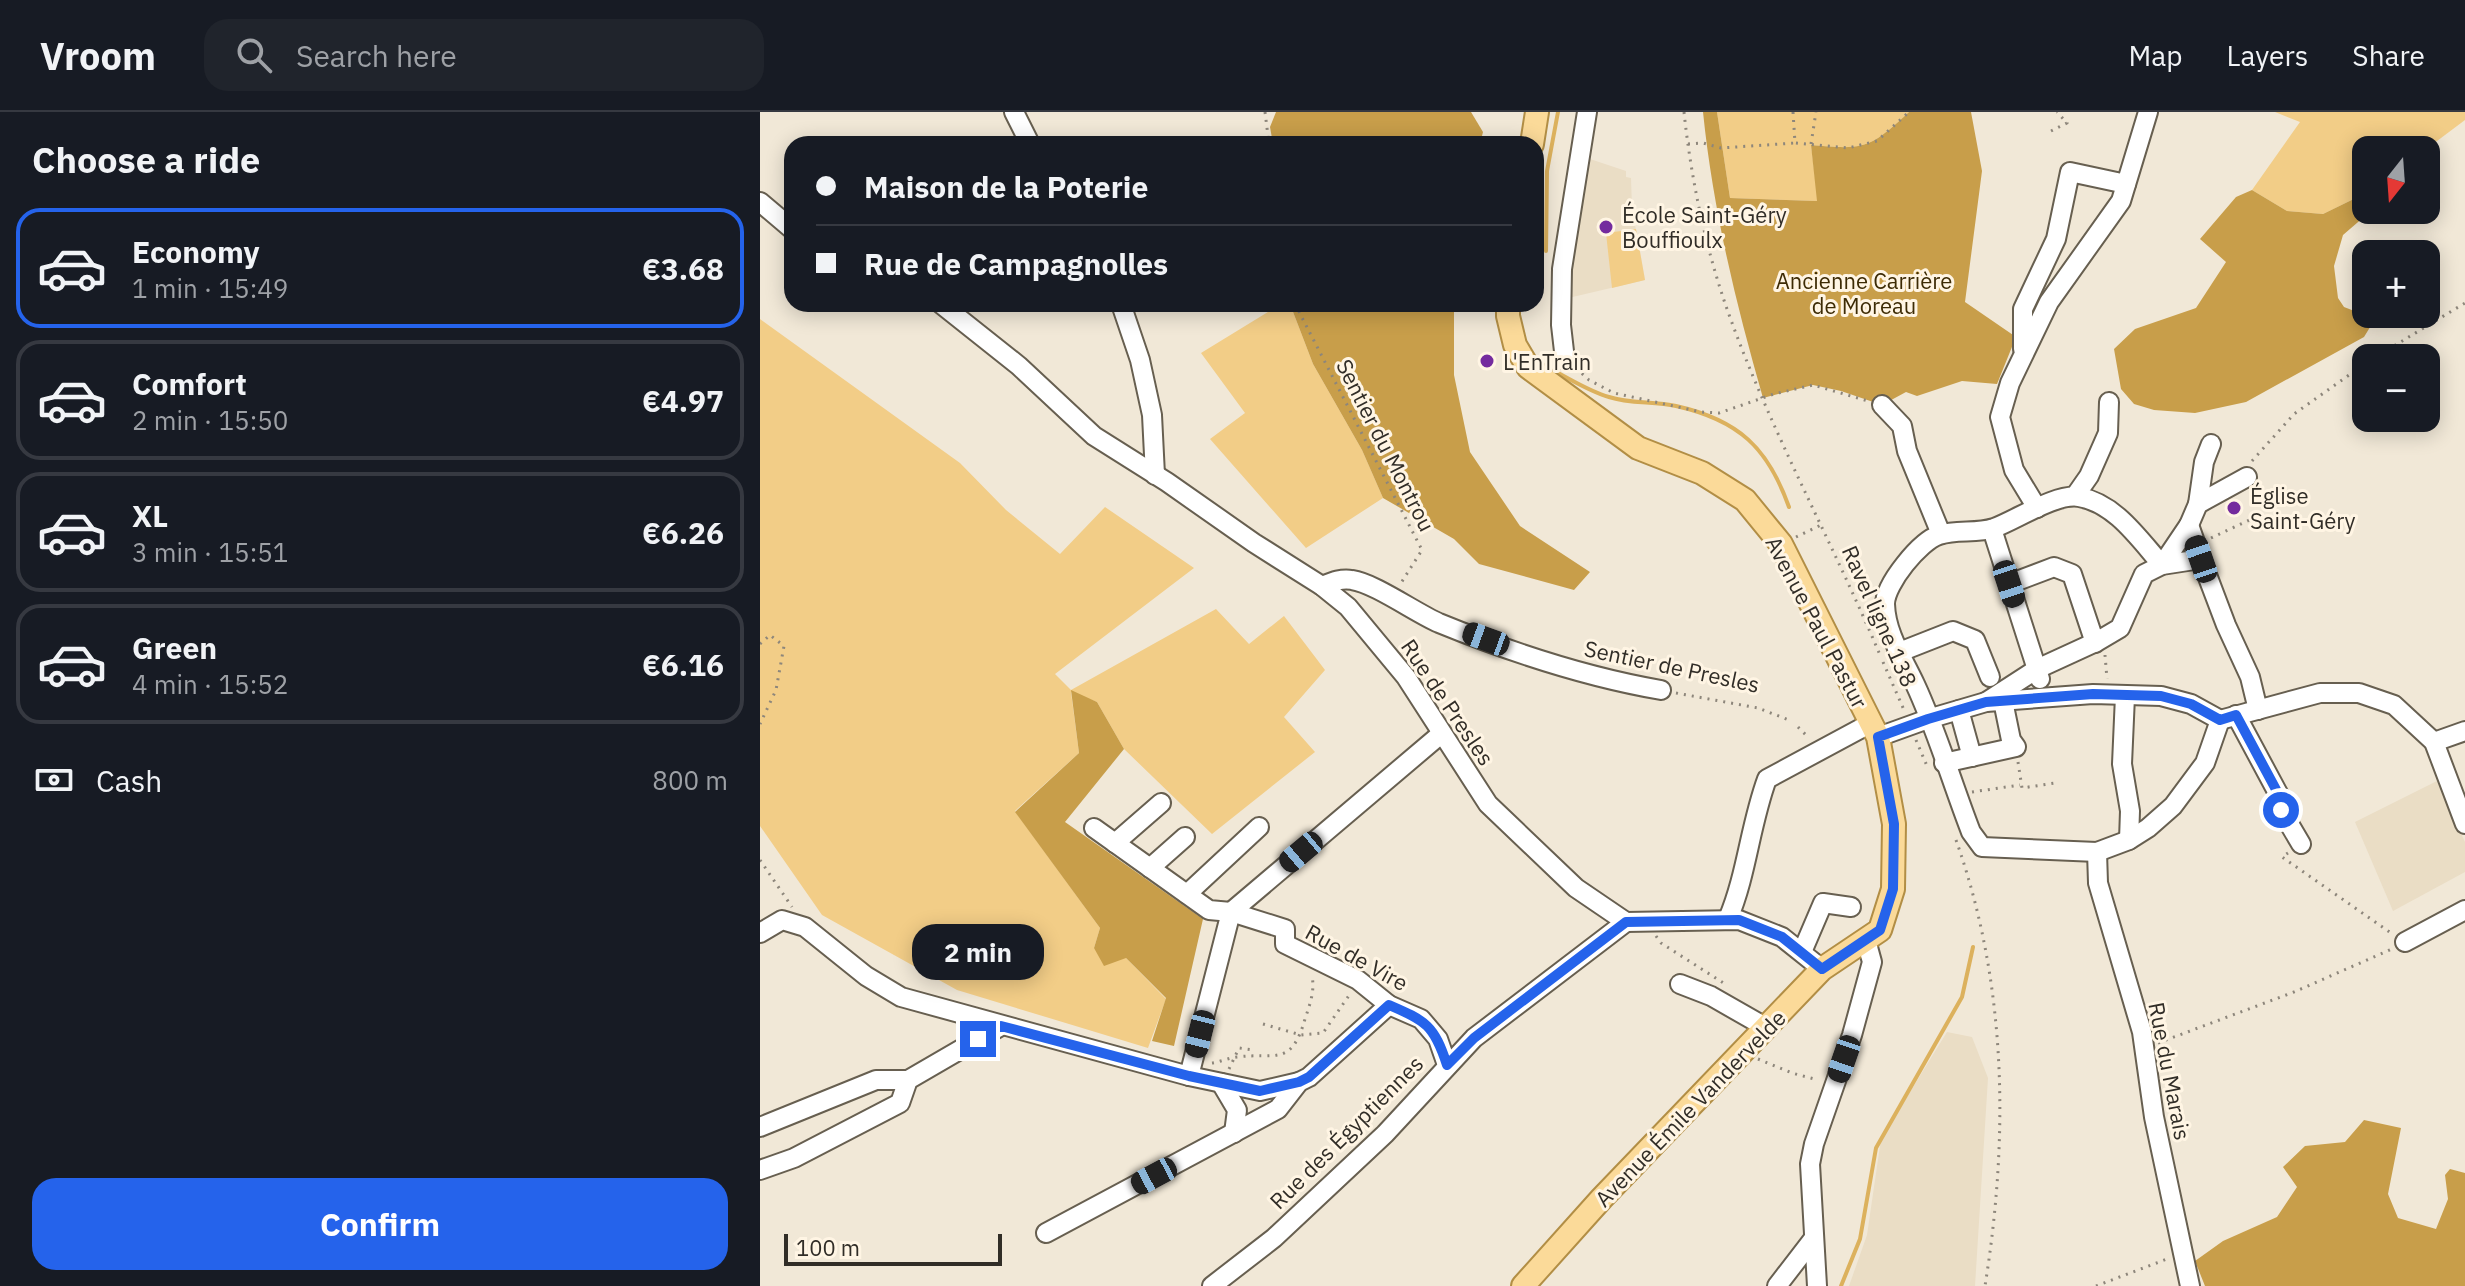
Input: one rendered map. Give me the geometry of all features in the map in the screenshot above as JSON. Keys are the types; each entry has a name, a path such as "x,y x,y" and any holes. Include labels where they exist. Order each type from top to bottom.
{"main road":[{"path":"1533,136 1537,112"},
{"name":"Avenue Paul Pastur","path":"1508,312 1515,345 1528,367 1638,448 1702,473 1745,500 1781,544 1874,730 1894,824 1893,889 1880,930 1866,940"},
{"name":"Avenue Émile Vandervelde","path":"1523,1286 1602,1198 1822,969 1866,940"}],"street":[{"path":"1014,112 1026,136"},
{"path":"1565,360 1561,325 1562,269 1587,112"},
{"path":"2037,508 2014,470 2000,417 2010,383 2049,302 2121,201 2148,112"},
{"path":"2023,355 2023,309 2056,239 2070,172 2126,184"},
{"path":"760,202 784,222"},
{"name":"Rue de Presles","path":"951,312 1019,366 1094,436 1322,586 1348,607 1406,677 1488,804 1576,888 1626,922"},
{"path":"1124,312 1140,360 1152,415 1155,475"},
{"path":"2075,496 2089,476 2108,433 2109,402"},
{"path":"1882,405 1902,426 1907,451 1941,534"},
{"path":"2211,444 2204,462 2195,542 2226,625 2250,677 2258,710"},
{"path":"2198,504 2247,477"},
{"path":"2162,565 2117,515 2093,501 2075,496 2037,508 1992,529 1941,534 1918,550 1890,584 1885,603 1897,653 1915,683 1919,722 1938,769 1956,794 1971,832 1982,847 2097,852 2129,840 2173,806 2205,763 2228,717"},
{"path":"1992,529 2046,697"},
{"path":"2162,565 2195,542"},
{"path":"1994,702 2037,669 2100,646 2120,628 2144,574 2195,542"},
{"path":"2009,584 2054,567 2072,574 2100,646"},
{"name":"Sentier de Presles","path":"1322,586 1338,580 1354,580 1438,622 1558,665 1661,690"},
{"path":"1897,653 1953,631 1975,640 1990,677"},
{"path":"1728,919 1740,890 1756,809 1767,779 1874,730 1919,722 1994,702 2046,697 2161,696 2228,717 2320,693 2359,693 2394,705 2434,742 2465,824"},
{"path":"2117,695 2122,764 2130,811 2129,840"},
{"path":"1938,769 2016,747 1994,702"},
{"path":"1959,710 1972,757"},
{"path":"2228,717 2280,797 2281,810 2301,844"},
{"path":"2434,742 2465,731"},
{"path":"1191,1071 1231,912 1441,734"},
{"path":"1115,843 1161,803"},
{"path":"1187,894 1259,827"},
{"name":"Rue de Vire","path":"1094,828 1209,910 1231,912 1285,929 1285,944 1358,980 1389,1005 1421,1019 1438,1039 1447,1065"},
{"path":"1150,868 1185,837"},
{"name":"Rue du Marais","path":"2097,852 2098,883 2142,1032 2154,1117 2190,1286"},
{"path":"1802,952 1823,903 1851,907"},
{"path":"2405,942 2464,915"},
{"path":"760,933 782,920 805,927 866,976 901,997 1001,1026 1191,1071 1221,1083 1260,1091 1309,1077 1389,1005"},
{"path":"1626,922 1739,920 1782,937 1822,969"},
{"name":"Rue des Égyptiennes","path":"1212,1286 1274,1238 1385,1134 1474,1038 1626,922"},
{"path":"1817,1286 1810,1164 1872,962 1866,940"},
{"path":"1680,984 1711,996 1767,1028"},
{"path":"760,1127 876,1080 908,1080 1001,1026"},
{"path":"760,1170 794,1158 900,1103 908,1080"},
{"path":"1046,1233 1278,1109 1299,1082"},
{"path":"1221,1083 1237,1110 1234,1133"},
{"path":"1777,1286 1814,1238"}],"path":[{"path":"1265,112 1268,136"},
{"name":"Ravel ligne 138","path":"1684,112 1709,246 1746,361 1919,722 1938,769"},
{"path":"1793,112 1795,143"},
{"path":"1811,145 1816,112"},
{"path":"1688,144 1703,143 1721,148 1795,143 1848,148 1877,141 1909,112"},
{"path":"2051,131 2067,123 2057,112"},
{"path":"2397,344 2465,303"},
{"name":"Sentier du Montrou","path":"1299,312 1422,550 1392,598"},
{"path":"1565,360 1589,380 1614,393 1701,412 1719,413 1813,385 1882,405"},
{"path":"2247,477 2247,467 2294,414 2352,373"},
{"path":"2195,542 2223,534 2258,516"},
{"path":"1781,544 1822,524"},
{"path":"760,644 770,635 784,646 776,690 760,724"},
{"path":"2100,646 2117,695"},
{"name":"Sentier de Presles","path":"1661,690 1758,708 1789,720"},
{"path":"2016,747 2021,785"},
{"path":"1956,794 2055,783"},
{"path":"1954,833 1981,925 1998,1034 2000,1167 1985,1286"},
{"path":"2144,1048 2294,992 2405,942 2282,857 2301,844"},
{"path":"760,860 805,927"},
{"path":"1191,1071 1237,1057 1278,1057 1291,1048 1301,1035 1313,993 1312,958"},
{"path":"1263,1024 1301,1035 1323,1033 1358,980"},
{"path":"1221,1083 1239,1048 1254,1050"},
{"path":"1743,1053 1792,1073 1835,1084"},
{"path":"2096,1286 2182,1253"}],"shaded area":[{"path":"1717,112 1909,112 1875,140 1865,144 1855,147 1811,145 1818,201 1730,198"},
{"path":"2275,112 2465,112 2465,120 2440,139 2440,136 2352,136 2352,200 2323,214 2287,211 2252,190 2300,122"},
{"name":"École Saint-Géry Bouffioulx","path":"1587,158 1626,171 1626,177 1631,178 1632,208 1645,280 1564,299"},
{"path":"1636,229 1645,280 1612,288 1606,233"},
{"path":"1268,312 1293,312 1313,364 1362,450 1383,498 1306,548 1210,439 1245,413 1201,353"},
{"path":"760,319 960,463 1006,510 1060,554 1105,507 1194,568 1055,674 1071,690 1216,609 1249,644 1284,616 1325,670 1284,717 1315,752 1212,834 1124,749 1097,702 1071,692 1079,753 1015,811 1100,928 1094,948 1126,958 1166,999 1148,1048 957,990 822,915 760,826"},
{"path":"2437,781 2465,842 2465,872 2393,911 2355,822"},
{"path":"1947,1032 1972,1037 1988,1078 1975,1286 1849,1286 1867,1235 1881,1139"}],"green space":[{"path":"1276,112 1471,112 1483,132 1482,136 1272,136 1270,127"},
{"name":"Ancienne Carrière de Moreau","path":"1703,112 1717,112 1730,198 1817,201 1811,145 1855,147 1865,144 1875,140 1909,112 1971,112 1982,171 1965,302 2016,337 1997,384 1962,381 1917,396 1906,392 1882,405 1813,385 1763,398 1727,256"},
{"path":"2252,190 2287,211 2323,214 2352,200 2352,224 2356,224 2343,235 2334,266 2338,298 2344,307 2352,310 2352,328 2370,328 2364,337 2246,402 2195,413 2154,410 2134,404 2121,389 2114,349 2135,329 2196,308 2226,262 2200,239 2236,197"},
{"path":"1293,312 1454,312 1454,375 1470,452 1520,526 1590,572 1574,590 1479,564 1454,539 1383,498 1362,450 1313,364"},
{"path":"1071,690 1097,702 1124,749 1065,822 1203,919 1174,1046 1152,1041 1166,998 1126,958 1104,966 1094,948 1100,928 1015,812 1079,753"},
{"path":"2364,1120 2401,1128 2388,1194 2398,1218 2436,1229 2448,1199 2445,1175 2450,1169 2465,1173 2465,1286 2205,1286 2195,1261 2223,1241 2277,1217 2297,1187 2283,1167 2305,1146 2345,1142"}],"waterway":[{"path":"1546,251 1547,171 1558,112"},
{"path":"1558,373 1602,395 1625,401 1676,406 1717,419 1734,429 1761,453 1781,486 1789,507"},
{"path":"1841,1286 1860,1239 1876,1148 1962,997 1973,947"}],"place":[{"name":"École Saint-Géry Bouffioulx","path":"1606,227"},
{"name":"L'EnTrain","path":"1487,361"},
{"name":"Église Saint-Géry","path":"2234,508"}],"route":[{"path":"978,1039 1001,1026 1189,1076 1260,1091 1309,1077 1389,1005 1421,1019 1438,1039 1447,1065 1474,1038 1626,922 1739,920 1782,937 1822,969 1880,930 1893,889 1894,824 1878,737 1986,702 2093,694 2161,696 2191,704 2220,720 2236,715 2280,797 2281,810"}]}
